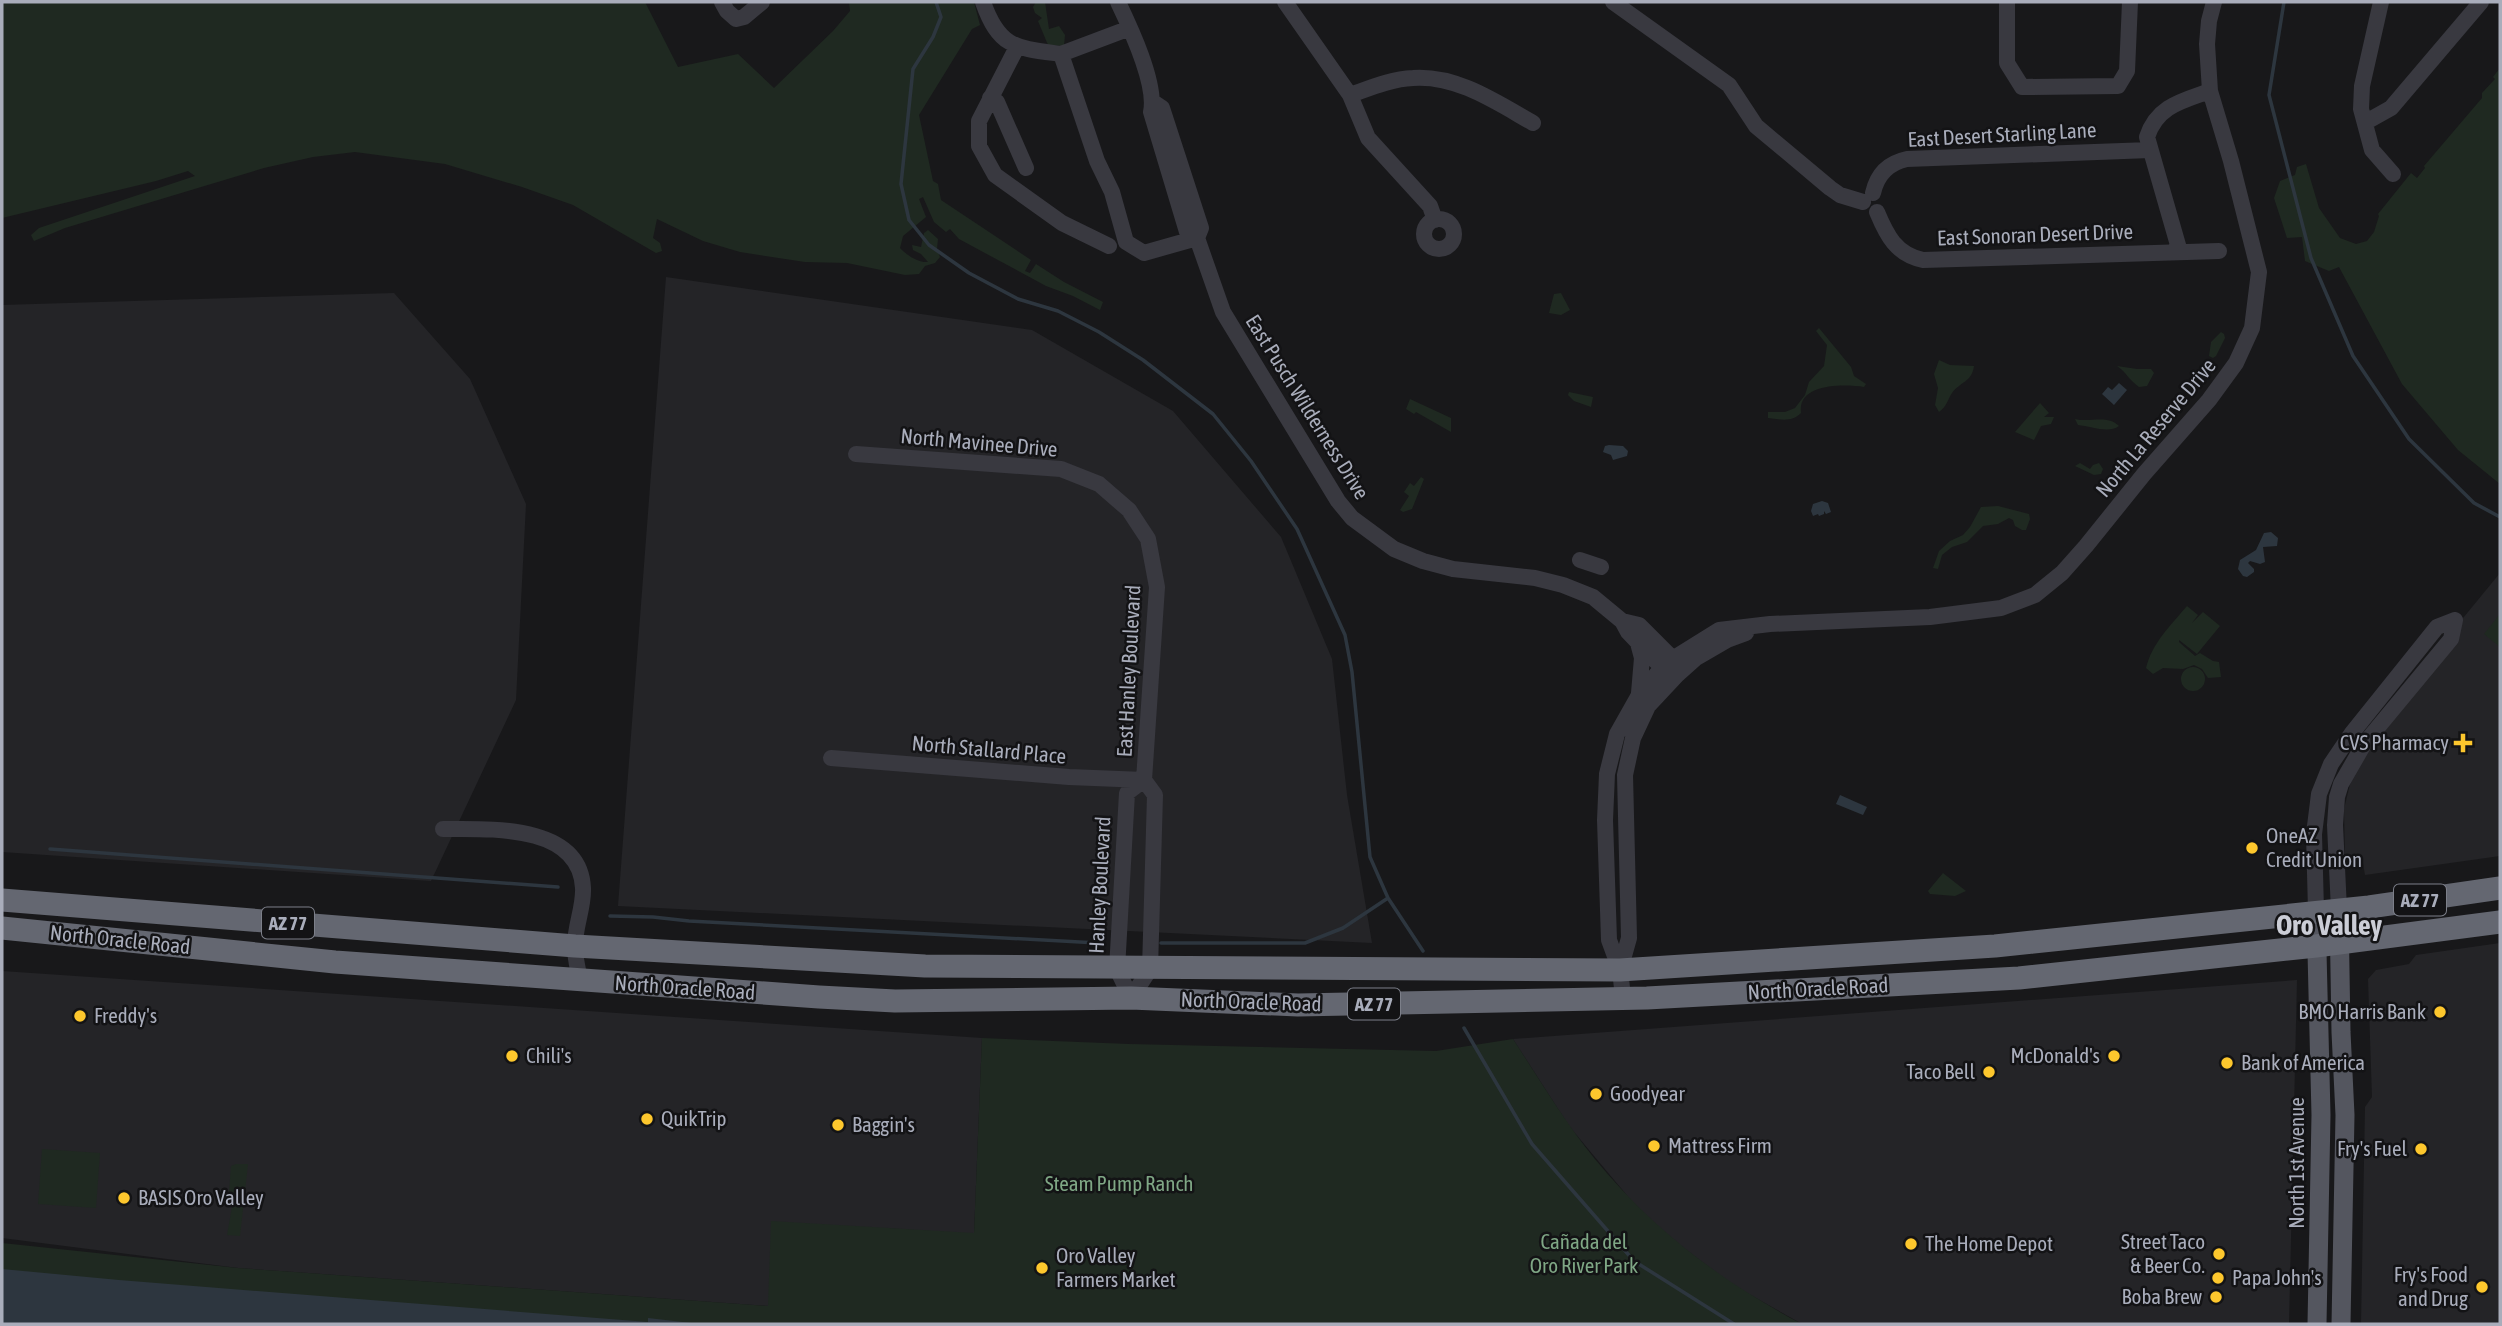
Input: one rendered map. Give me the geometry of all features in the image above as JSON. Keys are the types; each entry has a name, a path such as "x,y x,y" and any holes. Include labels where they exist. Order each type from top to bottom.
{"highway":[{"name":"North Oracle Road","path":"2,900 575,946 925,966 1620,970 1994,946 2369,907 2500,888"},
{"name":"North Oracle Road","path":"2,928 335,962 733,992 895,1001 1131,998 1298,1004 1425,1003 1825,990 2019,978 2316,946 2500,922"}],"main road":[{"name":"North 1st Avenue","path":"2339,910 2345,1115 2341,1324"},
{"name":"North 1st Avenue","path":"2316,911 2320,1115 2317,1324"}],"street":[{"path":"722,2 736,19 744,17 762,2"},
{"path":"983,2 998,33 1017,47 1061,54 1130,28"},
{"name":"East Pusch Wilderness Drive","path":"1118,2 1130,28 1153,102 1150,111 1187,232 1197,238 1223,312 1338,502 1352,518 1394,550 1423,562 1453,569 1535,578 1563,585 1592,597 1622,621 1637,641 1673,669"},
{"path":"1285,2 1350,95 1368,138 1430,206 1435,220"},
{"path":"1613,2 1729,85 1756,126 1830,188 1840,195 1868,198"},
{"path":"2007,2 2007,63 2022,87 2119,86 2127,71 2130,2"},
{"name":"North La Reserve Drive","path":"1623,997 1620,970 1609,940 1605,820 1607,774 1617,734 1639,695 1673,669 1727,640 1770,624 1930,617 2000,608 2035,595 2062,573 2209,400 2236,363 2252,328 2259,272 2210,91 2207,44 2214,2"},
{"path":"2381,2 2362,86 2361,109 2372,150 2393,174"},
{"path":"2366,122 2391,108 2481,2"},
{"path":"1017,47 979,121 979,146 995,175 1062,223 1109,246"},
{"path":"1061,54 1097,161 1112,192 1126,242 1144,253 1197,238"},
{"path":"1350,95 1385,83 1411,78 1436,78 1466,87 1533,123"},
{"path":"2180,252 2147,137 2150,127 2164,108 2210,91"},
{"path":"990,98 997,102 1026,168"},
{"name":"East Pusch Wilderness Drive","path":"1153,102 1161,108 1201,228 1197,238"},
{"name":"East Desert Starling Lane","path":"1868,198 1880,175 1889,166 1907,159 2150,150"},
{"name":"East Sonoran Desert Drive","path":"1868,198 1880,196 1882,202 1877,212 1889,240 1904,254 1923,260 2220,251"},
{"name":"North Mavinee Drive","path":"856,454 1061,469 1099,484 1129,510"},
{"name":"East Hanley Boulevard","path":"1129,510 1148,539 1157,587 1143,780 1155,795 1150,969"},
{"path":"1580,560 1601,566"},
{"name":"North 1st Avenue","path":"2316,911 2314,834 2319,794 2331,764 2352,733 2437,627 2455,620 2451,639 2364,744 2346,773 2337,797 2335,825 2339,910"},
{"name":"East Pusch Wilderness Drive","path":"1622,621 1639,625 1673,669"},
{"path":"1637,641 1642,658 1639,695"},
{"name":"North La Reserve Drive","path":"1620,970 1629,938 1625,775 1633,738 1648,706 1673,669"},
{"name":"North Stallard Place","path":"831,758 1069,778 1143,780"},
{"name":"Hanley Boulevard","path":"1131,998 1117,969 1126,793 1143,780"},
{"path":"2319,794 2337,797"},
{"path":"443,829 488,829 545,838 566,850 579,867 583,889 570,979"},
{"path":"1131,998 1150,969"}],"shaded area":[{"path":"666,277 1032,330 1173,411 1281,537 1332,659 1347,795 1372,943 618,906"},
{"path":"394,293 470,379 526,504 516,700 431,881 2,852 2,305"},
{"path":"2119,383 2127,390 2114,405 2102,394 2108,387 2112,390"},
{"path":"1605,446 1623,446 1628,451 1627,456 1613,460 1611,455 1603,452"},
{"path":"1822,501 1828,503 1831,512 1826,514 1824,511 1824,514 1813,516 1813,504"},
{"path":"2271,532 2278,538 2277,546 2263,547 2265,562 2260,564 2250,561 2248,563 2254,572 2247,577 2243,576 2238,569 2240,560 2256,550 2264,533"},
{"path":"2500,573 2500,856 2365,875 2363,863 2345,858 2344,809 2353,772 2459,623"},
{"path":"1840,795 1867,807 1863,815 1836,804"},
{"path":"2500,943 2500,1324 2361,1324 2365,1107 2372,1097 2368,979 2376,970 2409,964 2416,955"},
{"path":"2,971 982,1038 974,1234 884,1228 768,1306 238,1268 2,1238"},
{"path":"2297,980 2289,1324 1802,1324 1731,1284 1663,1232 1630,1199 1569,1126 1513,1039"},
{"path":"2,1269 648,1322 648,1318 700,1324 2,1324"}],"green space":[{"path":"2,2 645,2 678,67 738,54 774,88 833,31 850,11 849,2 974,2 980,25 972,29 919,115 933,181 938,184 941,200 1031,260 1025,271 1030,273 1036,264 1103,302 1100,310 1046,286 959,239 950,229 946,232 934,222 923,197 919,199 926,217 903,236 900,248 913,258 928,262 913,250 912,245 921,247 924,233 928,230 938,239 940,257 935,263 925,266 919,274 905,275 847,263 805,262 740,252 703,241 657,219 653,238 660,243 662,251 656,253 573,205 522,187 445,164 355,152 313,157 264,168 65,228 34,241 31,235 39,228 195,176 188,171 2,218"},
{"path":"1036,2 1045,2 1049,29 1059,26 1065,35 1064,46 1048,45 1038,21 1042,18 1035,13 1033,7"},
{"path":"2500,68 2500,484 2458,450 2402,384 2339,267 2329,271 2305,261 2302,237 2287,238 2274,198 2280,181 2295,175 2297,167 2306,164 2319,208 2340,238 2356,244 2367,241 2374,232 2378,214 2411,173 2417,178 2424,166 2482,98 2482,93 2495,79 2493,77"},
{"path":"1561,293 1570,310 1561,315 1549,313 1554,294"},
{"path":"1819,328 1851,367 1854,376 1866,384 1864,387 1834,386 1814,391 1806,396 1801,413 1797,416 1785,420 1768,418 1768,412 1785,412 1795,408 1805,395 1809,382 1824,366 1827,345 1816,331"},
{"path":"2221,332 2225,338 2213,358 2209,356 2211,342"},
{"path":"1939,360 1950,365 1974,366 1971,375 1955,389 1939,412 1935,405 1938,388 1934,374"},
{"path":"2117,366 2151,369 2154,373 2147,386 2139,387"},
{"path":"1569,392 1593,397 1591,407 1574,401 1568,395"},
{"path":"1410,399 1451,418 1451,432 1406,409"},
{"path":"2040,403 2049,413 2044,417 2054,417 2051,424 2041,426 2034,440 2015,432"},
{"path":"2075,419 2109,420 2119,426 2099,429 2078,425"},
{"path":"2080,463 2090,469 2099,463 2103,469 2101,474 2094,475 2075,466"},
{"path":"1421,477 1424,479 1412,509 1403,512 1400,510 1409,496 1404,492 1410,483 1414,486"},
{"path":"1998,506 2029,514 2026,530 2015,526 2009,518 1998,524 1983,526 1967,542 1952,547 1942,555 1938,569 1933,568 1939,551 1950,541 1963,535 1981,507"},
{"path":"2187,606 2198,615 2192,623 2203,612 2220,626 2197,654 2179,642 2195,656 2200,653 2219,662 2221,677 2208,678 2202,669 2194,665 2183,669 2163,668 2153,674 2146,668 2157,642"},
{"path":"2500,614 2500,647 2484,634"},
{"path":"2193,667 2202,670 2205,679 2202,688 2193,691 2184,688 2181,679 2184,670"},
{"path":"1943,873 1966,891 1955,896 1930,894 1928,891"},
{"name":"Steam Pump Ranch","path":"982,1038 1436,1051 1513,1039 1583,1144 1640,1208 1664,1231 1716,1272 1802,1324 2,1324 2,1243 238,1268 768,1306 771,1221 974,1233"},
{"path":"42,1149 100,1153 96,1208 38,1204"},
{"path":"248,1164 240,1236 227,1235 232,1207 228,1204 231,1166"}],"waterway":[{"path":"936,2 941,17 933,37 913,69 901,184 909,220 929,245 969,273 1018,299 1058,311 1099,332 1143,360 1213,414 1251,461 1297,529 1345,635 1352,672 1370,857 1388,898 1423,951"},
{"path":"2284,2 2269,95 2311,258 2353,356 2409,439 2474,503 2500,517"},
{"path":"50,849 558,887"},
{"path":"1161,943 1305,943 1343,928 1388,898"},
{"path":"610,916 1098,943"},
{"path":"1464,1028 1532,1144 1634,1261 1734,1324"}],"place":[{"name":"CVS Pharmacy","path":"2463,743"},
{"name":"OneAZ Credit Union","path":"2252,848"},
{"name":"BMO Harris Bank","path":"2440,1012"},
{"name":"Freddy's","path":"80,1016"},
{"name":"Chili's","path":"512,1056"},
{"name":"McDonald's","path":"2114,1056"},
{"name":"Bank of America","path":"2227,1063"},
{"name":"Taco Bell","path":"1989,1072"},
{"name":"Goodyear","path":"1596,1094"},
{"name":"QuikTrip","path":"647,1119"},
{"name":"Baggin's","path":"838,1125"},
{"name":"Mattress Firm","path":"1654,1146"},
{"name":"Fry's Fuel","path":"2421,1149"},
{"name":"BASIS Oro Valley","path":"124,1198"},
{"name":"The Home Depot","path":"1911,1244"},
{"name":"Street Taco & Beer Co.","path":"2219,1254"},
{"name":"Oro Valley Farmers Market","path":"1042,1268"},
{"name":"Papa John's","path":"2218,1278"},
{"name":"Fry's Food and Drug","path":"2482,1287"},
{"name":"Boba Brew","path":"2216,1297"}],"district":[{"name":"Oro Valley","path":"2329,925"}],"park label":[{"name":"Cañada del Oro River Park","path":"1584,1254"}]}
